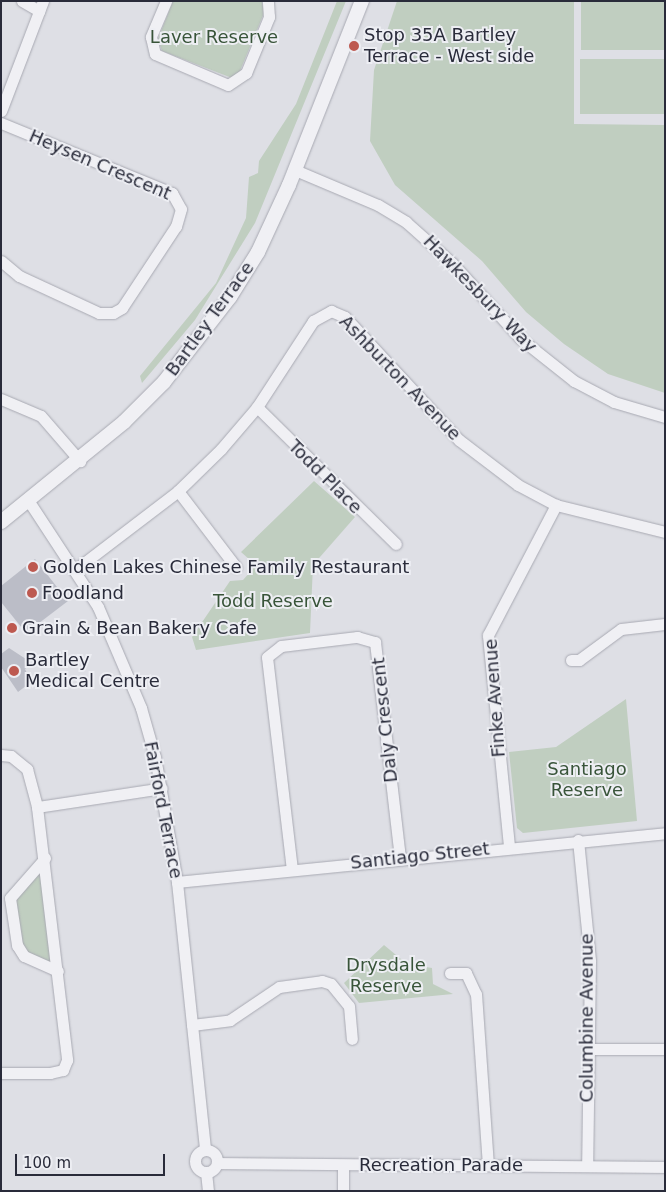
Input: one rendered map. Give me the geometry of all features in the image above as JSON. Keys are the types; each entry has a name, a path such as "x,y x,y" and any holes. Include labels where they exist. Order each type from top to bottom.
{"street":[{"path":"1,111 41,6 22,1"},
{"path":"166,1 151,37 155,54 228,85 246,73 270,17 268,1"},
{"name":"Bartley Terrace","path":"1,522 80,461 164,382 215,318 258,252 295,170 362,1"},
{"name":"Heysen Crescent","path":"1,123 172,192 181,209 170,234 122,308 113,312 90,309 19,276 1,261"},
{"name":"Hawkesbury Way","path":"295,170 378,205 413,228 521,339 574,381 614,402 665,417"},
{"name":"Ashburton Avenue","path":"76,569 178,491 257,407 312,321 320,314 337,312 484,462 556,505 665,532"},
{"path":"1,399 41,416 80,461"},
{"name":"Todd Place","path":"257,407 396,544"},
{"path":"178,491 236,567"},
{"name":"Fairford Terrace","path":"28,500 76,569 112,636 141,708 162,788 176,882 205,1150 195,1162 206,1172"},
{"name":"Finke Avenue","path":"509,846 488,635 556,505"},
{"path":"571,660 580,660 621,629 665,624"},
{"name":"Daly Crescent","path":"292,870 267,657 281,646 357,637 375,642 400,857"},
{"path":"1,755 16,758 27,769 37,807 45,858 68,1060 63,1070 1,1073"},
{"path":"37,807 162,788"},
{"name":"Santiago Street","path":"176,882 509,846 665,833"},
{"name":"Columbine Avenue","path":"578,840 590,961 587,1166"},
{"path":"45,858 10,898 17,945 24,956 58,971"},
{"path":"450,972 466,972 476,994 488,1165"},
{"path":"192,1024 230,1020 279,987 322,981 332,984 348,1006 352,1039"},
{"path":"588,1048 665,1049"},
{"path":"205,1150 214,1154 217,1163 206,1172 208,1191"},
{"name":"Recreation Parade","path":"217,1163 343,1166 665,1166"},
{"path":"343,1166 343,1191"}],"green space":[{"name":"Laver Reserve","path":"173,1 262,1 264,13 240,71 232,78 162,51 158,39"},
{"path":"337,1 346,1 255,223 195,320 142,383 140,376 216,283 246,218 249,177 258,173 259,161 296,104"},
{"path":"397,1 574,1 574,124 665,125 665,393 608,374 564,344 526,312 482,261 395,185 370,141 374,70"},
{"path":"581,1 665,1 665,50 581,50"},
{"path":"580,59 665,59 665,114 580,114"},
{"name":"Todd Reserve","path":"314,481 355,517 313,565 310,633 196,650 192,637 230,581 243,580 251,571 250,560 241,552"},
{"name":"Santiago Reserve","path":"626,699 637,821 523,833 517,828 509,752 556,747"},
{"path":"45,858 58,971 17,945 15,889"},
{"name":"Drysdale Reserve","path":"384,945 407,964 432,968 433,984 453,994 359,1003 344,983"}],"building":[{"name":"Foodland","path":"35,559 68,601 26,633 1,602 1,586"},
{"path":"9,648 32,663 25,669 31,682 18,692 1,667 1,654"}],"place":[{"name":"Stop 35A Bartley Terrace - West side","path":"354,46"},
{"name":"Golden Lakes Chinese Family Restaurant","path":"33,567"},
{"name":"Foodland","path":"32,593"},
{"name":"Grain & Bean Bakery Cafe","path":"12,628"},
{"name":"Bartley Medical Centre","path":"14,671"}]}
